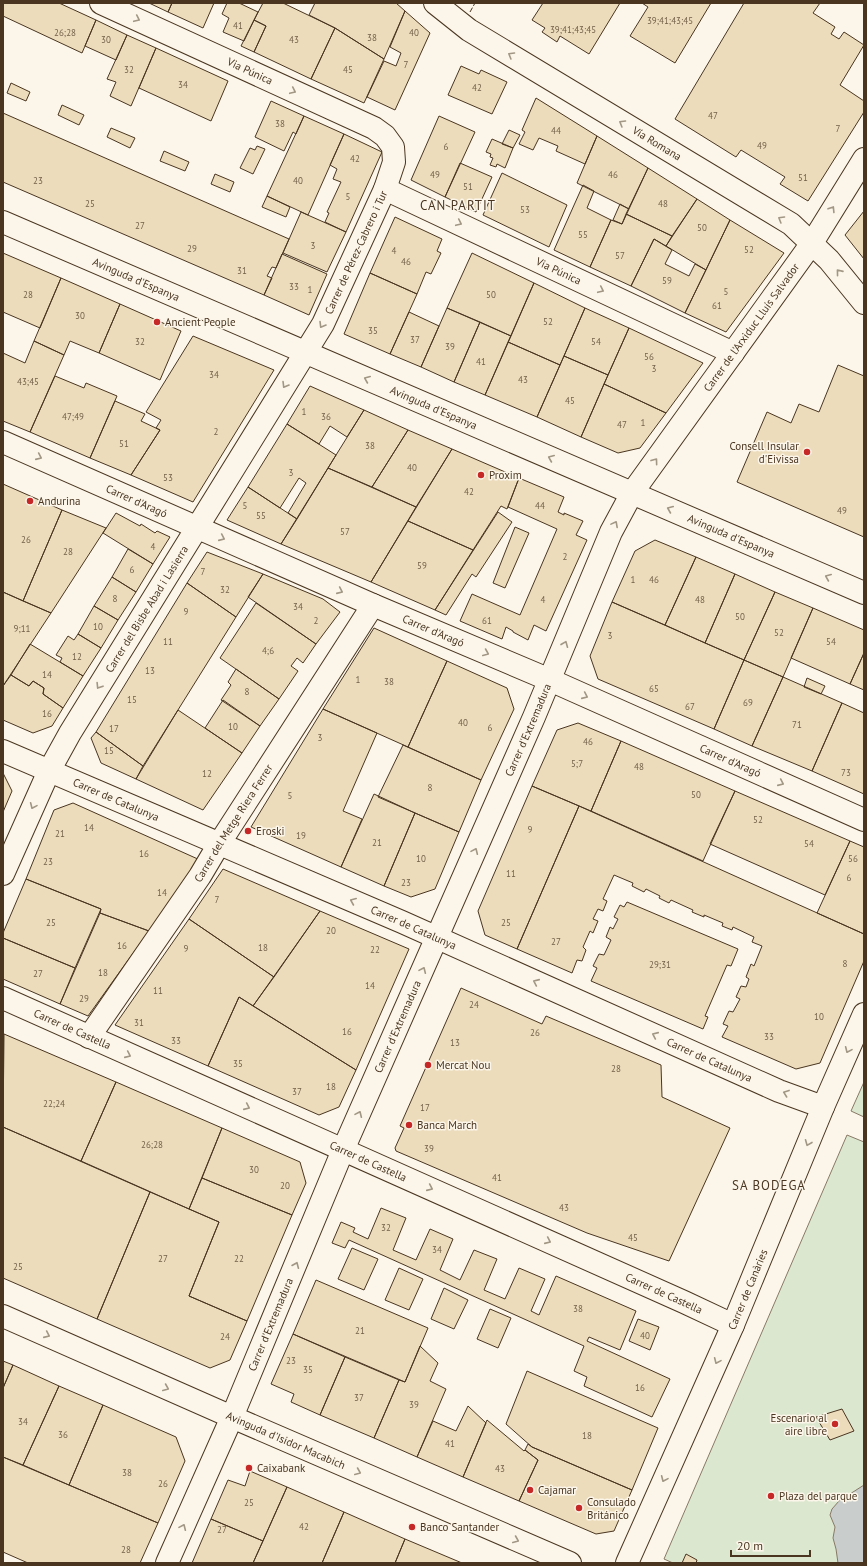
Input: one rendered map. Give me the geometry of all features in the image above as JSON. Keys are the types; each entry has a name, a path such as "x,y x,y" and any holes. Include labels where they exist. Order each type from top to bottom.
{"street":[{"name":"Via Púnica","path":"101,3 374,128 385,136 393,147"},
{"name":"Vía Romana","path":"435,3 469,30 791,224 829,260 864,303"},
{"name":"Carrer de Pérez-Cabrero i Tur","path":"305,352 331,309 385,189 394,162 393,147"},
{"name":"Carrer de l'Arxiduc Lluís Salvador","path":"632,493 812,243 864,159"},
{"name":"Via Púnica","path":"385,189 733,352"},
{"name":"Avinguda d'Espanya","path":"3,222 864,593"},
{"name":"Carrer del Bisbe Abad i Lasierra","path":"3,874 49,771 74,726 305,352"},
{"name":"Carrer d'Aragó","path":"3,442 373,606 550,680 864,820"},
{"name":"Carrer d'Extremadura","path":"167,1563 232,1418 343,1150 550,680 611,532 632,493"},
{"name":"Carrer del Metge Riera Ferrer","path":"89,1037 200,876 219,844 373,606"},
{"name":"Carrer de Catalunya","path":"3,751 437,938 779,1091 823,1106"},
{"name":"Carrer de Castella","path":"3,998 733,1325"},
{"name":"Carrer de Canàries","path":"626,1563 733,1325 823,1106 864,1014"},
{"name":"Avinguda d'Isidor Macabich","path":"3,1316 232,1418 570,1563"}],"green space":[{"path":"864,1082 864,1117 851,1111"},
{"path":"847,1135 864,1142 864,1563 673,1563 664,1559"}],"shaded area":[{"path":"864,1485 864,1563 838,1563 833,1538 835,1527 830,1515 832,1509 839,1501"}],"building":[{"path":"3,3 59,3 96,20 82,53 3,16"},
{"path":"149,3 172,3 168,12"},
{"path":"172,3 214,3 203,28 168,12"},
{"path":"227,3 239,3 258,12 244,41 223,32 229,18 222,14"},
{"path":"263,3 283,3 335,28 311,79 254,52 266,26 254,20"},
{"path":"315,3 396,3 405,11 384,59 335,28 309,15"},
{"path":"543,3 620,3 589,54 560,36 557,42 542,32 545,28 532,20"},
{"path":"642,3 711,3 675,63 630,36 648,7"},
{"path":"744,3 820,3 813,13 835,27 831,34 839,39 844,32 864,45 840,85 864,101 864,112 808,201 780,184 785,177 741,150 736,157 675,119"},
{"path":"405,11 430,33 395,110 367,97 384,61 396,66 401,53 390,47"},
{"path":"96,20 127,35 116,60 85,46"},
{"path":"254,20 266,26 254,52 241,46"},
{"path":"335,28 384,59 364,103 311,79"},
{"path":"127,35 156,48 131,106 110,96 116,82 107,79"},
{"path":"156,48 228,81 211,121 139,88"},
{"path":"461,66 479,74 481,70 507,82 492,114 448,95"},
{"path":"11,83 30,92 26,101 7,93"},
{"path":"536,98 597,136 585,164 556,151 558,146 539,138 533,150 519,144 525,132 522,130"},
{"path":"271,101 304,116 296,134 293,132 284,151 255,137"},
{"path":"62,105 84,115 79,125 58,115"},
{"path":"3,113 289,239 276,268 272,267 267,276 272,278 264,295 3,182"},
{"path":"304,116 344,134 308,215 267,196"},
{"path":"439,116 475,132 445,197 411,180"},
{"path":"111,128 135,138 130,148 107,137"},
{"path":"509,130 520,135 513,148 502,144"},
{"path":"344,134 382,152 346,232 325,222 329,213 327,212 341,182 333,179 337,169 330,165"},
{"path":"597,136 648,168 629,209 577,183"},
{"path":"492,139 513,148 505,168 497,164 496,167 490,165 493,158 490,157 491,154 486,152"},
{"path":"257,146 265,149 253,174 240,168 250,148 255,150"},
{"path":"164,151 189,162 185,171 160,161"},
{"path":"460,163 492,177 476,212 445,197"},
{"path":"648,168 697,199 672,236 626,214"},
{"path":"502,173 567,205 549,247 483,215"},
{"path":"215,174 234,182 230,192 211,184"},
{"path":"583,185 594,191 587,208 611,220 590,267 554,250"},
{"path":"267,196 290,207 286,217 262,207"},
{"path":"697,199 730,220 706,270 666,246"},
{"path":"620,204 629,209 622,224 613,220"},
{"path":"864,211 864,259 845,235"},
{"path":"301,212 346,232 327,272 283,253"},
{"path":"626,214 672,236 666,246 654,239 631,286 590,267 611,220 622,224"},
{"path":"395,217 442,239 437,251 441,253 431,274 426,272 417,294 370,273"},
{"path":"730,220 784,253 726,332 685,313"},
{"path":"654,239 672,250 665,264 689,276 695,264 706,270 685,313 631,286"},
{"path":"3,253 61,278 40,328 3,312"},
{"path":"472,253 534,283 511,336 447,308"},
{"path":"282,254 327,274 309,315 264,295"},
{"path":"370,273 417,294 390,354 344,334"},
{"path":"61,278 120,304 99,353 70,341 64,355 34,341"},
{"path":"534,283 585,308 560,365 508,342"},
{"path":"120,304 181,331 160,380 99,353"},
{"path":"447,308 480,322 454,382 421,367"},
{"path":"585,308 629,328 608,375 564,356"},
{"path":"409,312 439,326 421,367 390,354"},
{"path":"480,322 511,336 485,395 454,382"},
{"path":"629,328 703,363 666,413 604,384"},
{"path":"193,336 274,370 193,502 131,475 160,430 156,428 161,420 146,412"},
{"path":"34,341 64,355 30,432 3,421 3,353 25,363"},
{"path":"508,342 560,365 537,417 485,395"},
{"path":"564,356 608,375 581,437 537,417"},
{"name":"Consell Insular d'Eivissa","path":"838,365 864,376 864,537 737,482 767,412 791,423 799,404 819,412"},
{"path":"55,376 84,388 86,383 117,396 90,458 30,432"},
{"path":"604,384 666,413 640,448 618,453 581,437"},
{"path":"310,386 364,410 347,437 330,426 319,444 287,424"},
{"path":"115,401 145,414 141,421 160,430 131,475 90,458"},
{"path":"364,410 408,430 372,487 328,468"},
{"path":"287,424 336,455 297,519 288,513 306,483 299,478 280,508 248,487"},
{"path":"408,430 452,449 416,507 372,487"},
{"path":"452,449 519,478 507,509 501,506 473,550 408,521"},
{"path":"328,468 416,507 371,582 281,544"},
{"path":"519,478 564,497 558,512 583,521 576,535 587,540 546,631 534,625 528,640 506,627 502,639 460,621 472,594 520,615 557,529 508,507"},
{"path":"3,484 62,510 23,601 3,592"},
{"path":"248,487 297,519 281,544 227,520"},
{"path":"62,510 106,528 51,613 23,601"},
{"path":"498,512 512,522 476,577 472,574 446,615 435,610"},
{"path":"116,513 140,526 141,524 155,533 157,531 170,537 153,564 103,533"},
{"path":"408,521 473,550 435,610 371,582"},
{"path":"515,527 529,533 505,588 493,583"},
{"path":"655,540 696,557 665,625 612,602 635,551"},
{"path":"128,549 153,564 136,592 112,577"},
{"path":"207,552 263,574 236,617 187,583"},
{"path":"696,557 735,574 705,643 665,625"},
{"path":"263,574 323,599 340,612 316,644 248,597"},
{"path":"735,574 775,592 744,660 705,643"},
{"path":"112,577 136,592 118,620 94,606"},
{"path":"187,583 236,617 143,766 96,732"},
{"path":"3,592 51,613 3,686"},
{"path":"775,592 813,608 783,677 744,660"},
{"path":"612,602 744,660 714,729 598,679 590,656"},
{"path":"256,603 316,644 303,663 297,658 291,666 298,671 279,699 220,658"},
{"path":"94,606 118,620 101,648 78,634"},
{"path":"813,608 864,630 864,653 850,684 791,658"},
{"path":"374,628 447,661 408,747 323,709"},
{"path":"78,634 101,648 83,676 60,662 62,658 56,655 68,636 74,640"},
{"path":"30,644 83,676 63,708 43,694 44,688 33,681 29,686 11,675"},
{"path":"864,653 864,690 850,684"},
{"path":"744,660 783,677 752,746 714,729"},
{"path":"447,661 507,688 514,709 481,780 408,747"},
{"path":"236,669 279,699 260,726 221,700 231,685 228,682"},
{"path":"11,675 29,686 33,681 44,688 43,694 63,708 52,726 33,733 3,720 3,686"},
{"path":"783,677 842,703 812,771 752,746"},
{"path":"807,678 825,686 821,694 804,687"},
{"path":"223,700 260,726 242,753 205,728"},
{"path":"842,703 864,713 864,794 812,771"},
{"path":"323,709 377,733 343,811 362,819 341,867 251,827"},
{"path":"178,710 242,753 203,810 136,779"},
{"path":"578,723 621,741 591,811 532,786 557,730"},
{"path":"96,732 143,766 136,779 101,763 91,738"},
{"path":"621,741 735,791 703,861 591,811"},
{"path":"403,745 481,780 459,832 378,797"},
{"path":"3,773 12,791 3,812"},
{"path":"532,786 579,806 517,949 485,935 478,911"},
{"path":"735,791 850,841 825,895 710,844"},
{"path":"374,794 415,813 384,886 341,867"},
{"path":"73,803 200,860 149,931 100,913 101,909 26,879 54,810"},
{"path":"579,806 864,934 864,961 820,1063 796,1069 722,1037 728,1026 723,1024 729,1011 733,1012 740,999 736,997 741,986 746,987 749,979 746,977 751,964 754,966 762,946 752,942 754,937 733,927 732,930 722,926 723,923 692,912 693,910 671,900 669,903 659,898 660,896 646,889 644,892 632,886 633,883 614,875 603,899 607,901 603,911 598,909 593,919 598,921 593,933 590,931 583,947 586,950 582,961 577,960 572,973 517,949"},
{"path":"415,813 459,832 435,889 411,897 384,886"},
{"path":"850,841 864,847 864,934 817,913"},
{"path":"223,869 320,911 274,977 189,919"},
{"path":"26,879 101,909 75,968 3,938 3,933"},
{"path":"627,902 738,949 731,966 727,965 705,1016 708,1017 703,1029 591,981 597,968 593,966 599,954 604,955 611,940 606,937 610,927 613,929 618,919 614,917 620,905 624,907"},
{"path":"320,911 409,949 356,1070 253,1006"},
{"path":"100,913 149,931 88,1016 60,1004"},
{"path":"189,919 274,977 253,1006 239,997 208,1066 115,1025"},
{"path":"3,938 75,968 60,1004 3,979"},
{"name":"Mercat Nou","path":"461,988 542,1024 546,1016 661,1065 662,1097 730,1128 669,1261 587,1233 396,1151 395,1148 404,1128 400,1126"},
{"path":"239,997 356,1070 339,1107 319,1115 208,1066"},
{"path":"4,1034 116,1082 81,1161 3,1127"},
{"path":"116,1082 222,1128 189,1209 81,1161"},
{"path":"3,1127 150,1192 97,1319 3,1278"},
{"path":"222,1128 300,1162 306,1183 292,1215 202,1178"},
{"path":"202,1178 292,1215 247,1321 189,1296 219,1222 189,1209"},
{"path":"150,1192 219,1222 189,1296 247,1321 230,1360 210,1368 97,1319"},
{"path":"381,1208 406,1218 393,1250 416,1260 430,1229 453,1239 440,1270 460,1280 474,1250 497,1259 484,1290 505,1299 519,1268 545,1279 531,1311 539,1315 556,1276 636,1311 620,1350 589,1337 587,1341 670,1379 652,1417 584,1386 587,1377 574,1371 584,1346 349,1240 345,1248 332,1243 341,1222 355,1228 353,1232 368,1239"},
{"path":"352,1248 378,1259 364,1290 338,1279"},
{"path":"399,1268 423,1279 409,1310 385,1300"},
{"path":"316,1280 428,1328 405,1382 293,1334"},
{"path":"444,1288 468,1300 454,1329 431,1319"},
{"path":"490,1309 511,1318 498,1348 477,1339"},
{"path":"638,1319 659,1327 650,1350 629,1341"},
{"path":"293,1334 345,1357 320,1415 291,1402 294,1394 271,1384"},
{"path":"420,1346 438,1363 430,1381 446,1389 417,1457 374,1438 399,1380 405,1382"},
{"path":"345,1357 399,1380 374,1438 320,1415"},
{"path":"3,1361 13,1365 3,1388"},
{"path":"13,1365 59,1386 23,1465 3,1457 3,1388"},
{"path":"527,1371 658,1428 632,1490 532,1447 506,1424"},
{"path":"59,1386 103,1405 69,1485 23,1465"},
{"path":"103,1405 176,1437 185,1461 158,1523 69,1485"},
{"path":"468,1406 486,1423 463,1477 417,1457 433,1421 456,1431"},
{"name":"Escenario al aire libre","path":"842,1409 854,1431 830,1440 816,1417"},
{"path":"487,1420 524,1451 525,1450 538,1460 519,1501 463,1477"},
{"path":"528,1444 632,1490 614,1531 596,1534 519,1501 538,1460 525,1450"},
{"path":"3,1457 158,1523 140,1563 28,1563 3,1552"},
{"path":"250,1471 287,1487 263,1541 211,1519 228,1480 245,1486"},
{"path":"287,1487 344,1512 322,1563 253,1563"},
{"path":"344,1512 405,1539 395,1563 322,1563"},
{"path":"211,1519 263,1541 253,1563 192,1563"},
{"path":"405,1539 462,1563 395,1563"},
{"path":"686,1554 697,1560 696,1563 682,1563"}],"fence":[{"path":"470,12 475,3"}],"place":[{"name":"Ancient People","path":"157,322"},
{"name":"Consell Insular d'Eivissa","path":"807,452"},
{"name":"Proxim","path":"481,475"},
{"name":"Andurina","path":"30,501"},
{"name":"Eroski","path":"248,831"},
{"name":"Mercat Nou","path":"428,1065"},
{"name":"Banca March","path":"409,1125"},
{"name":"Escenario al aire libre","path":"835,1424"},
{"name":"Caixabank","path":"249,1468"},
{"name":"Cajamar","path":"530,1490"},
{"name":"Plaza del parque","path":"771,1496"},
{"name":"Consulado Británico","path":"579,1508"},
{"name":"Banco Santander","path":"412,1527"}],"district":[{"name":"CAN PARTIT","path":"458,205"},
{"name":"SA BODEGA","path":"769,1185"}]}
